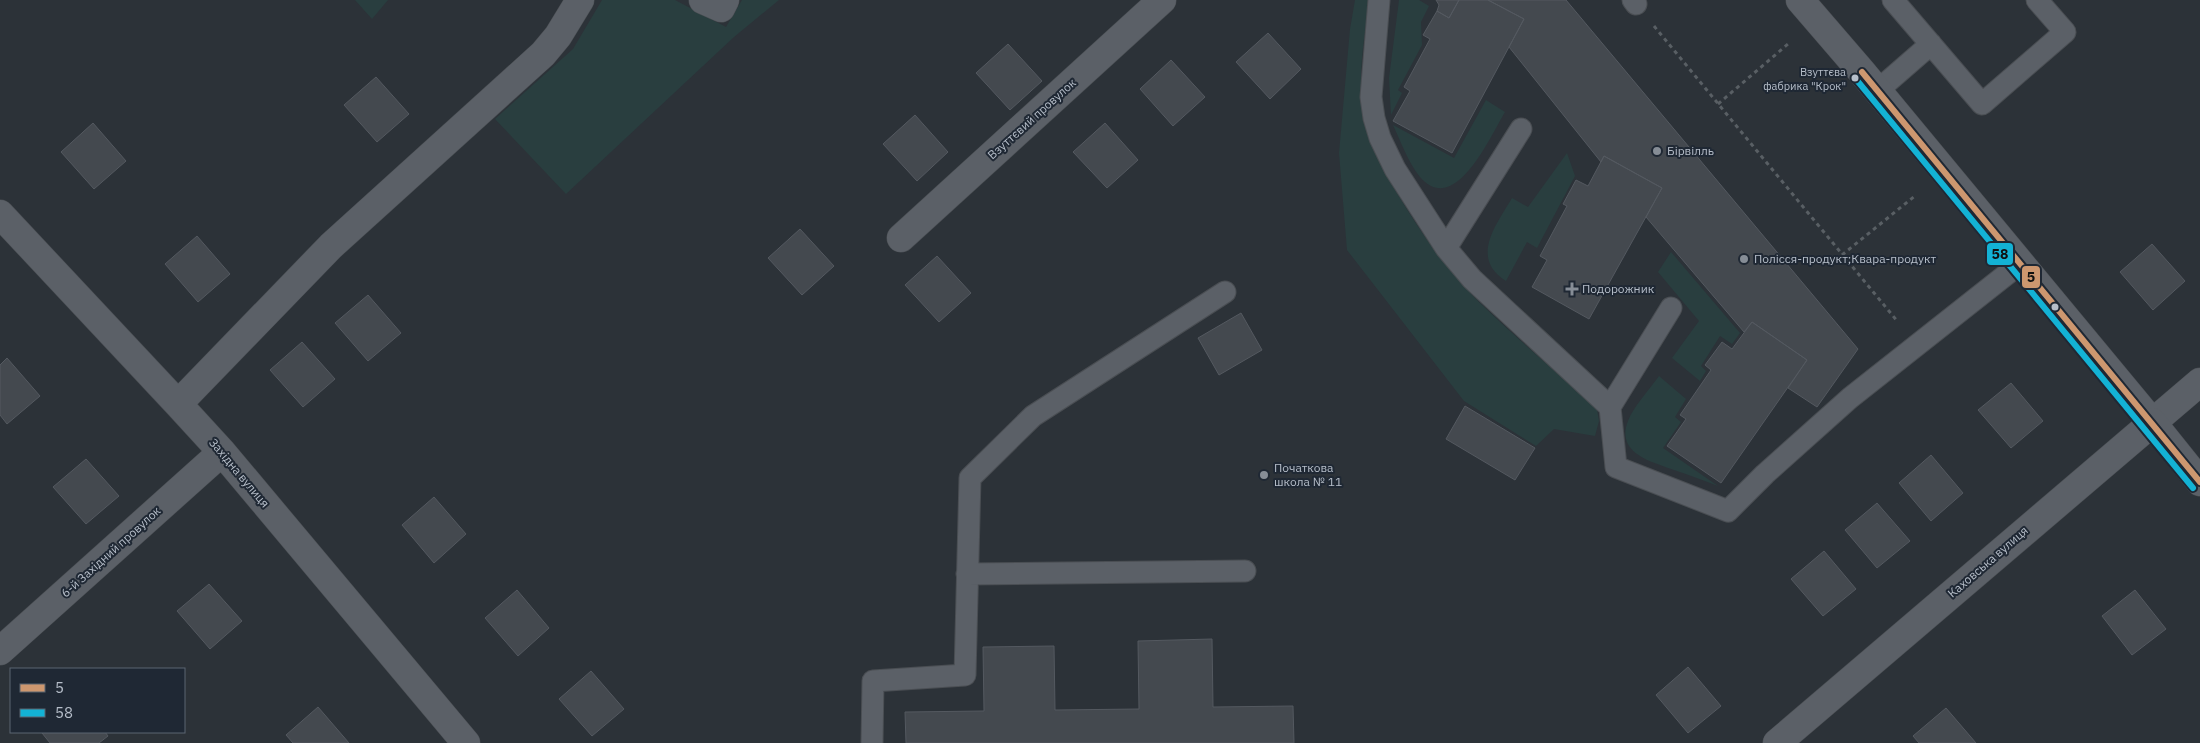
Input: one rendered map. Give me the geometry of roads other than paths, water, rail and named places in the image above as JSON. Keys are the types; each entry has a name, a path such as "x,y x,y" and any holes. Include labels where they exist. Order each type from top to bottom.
{"street":[{"path":"178,404 331,246 542,54 558,36 580,0"},
{"path":"703,0 721,8 725,0"},
{"name":"Взуттєвий провулок","path":"901,238 1162,0"},
{"path":"1800,0 2021,262 2200,482"},
{"name":"Західна вулиця","path":"0,214 222,452 466,743"},
{"name":"Каховська вулиця","path":"1777,743 2200,382"},
{"name":"6-й Західний провулок","path":"0,651 222,452"}],"lane":[{"path":"1379,0 1372,65 1371,97 1374,118 1380,138 1395,169 1446,248 1487,295 1610,407"},
{"path":"1893,0 1982,104 2065,32 2037,0"},
{"path":"1877,90 1931,44"},
{"path":"1446,248 1522,129"},
{"path":"1671,308 1610,407 1616,467 1728,511 1765,474 1850,398 2021,262"},
{"path":"872,743 873,681 965,675 970,478 1033,416 1225,292"},
{"path":"967,574 1245,571"}],"place":[{"name":"Взуттєва фабрика \"Крок\"","path":"1855,78"},
{"name":"Бірвілль","path":"1657,151"},
{"name":"Полісся-продукт;Квара-продукт","path":"1744,259"},
{"name":"Подорожник","path":"1572,289"},
{"name":"Початкова школа № 11","path":"1264,475"}]}
